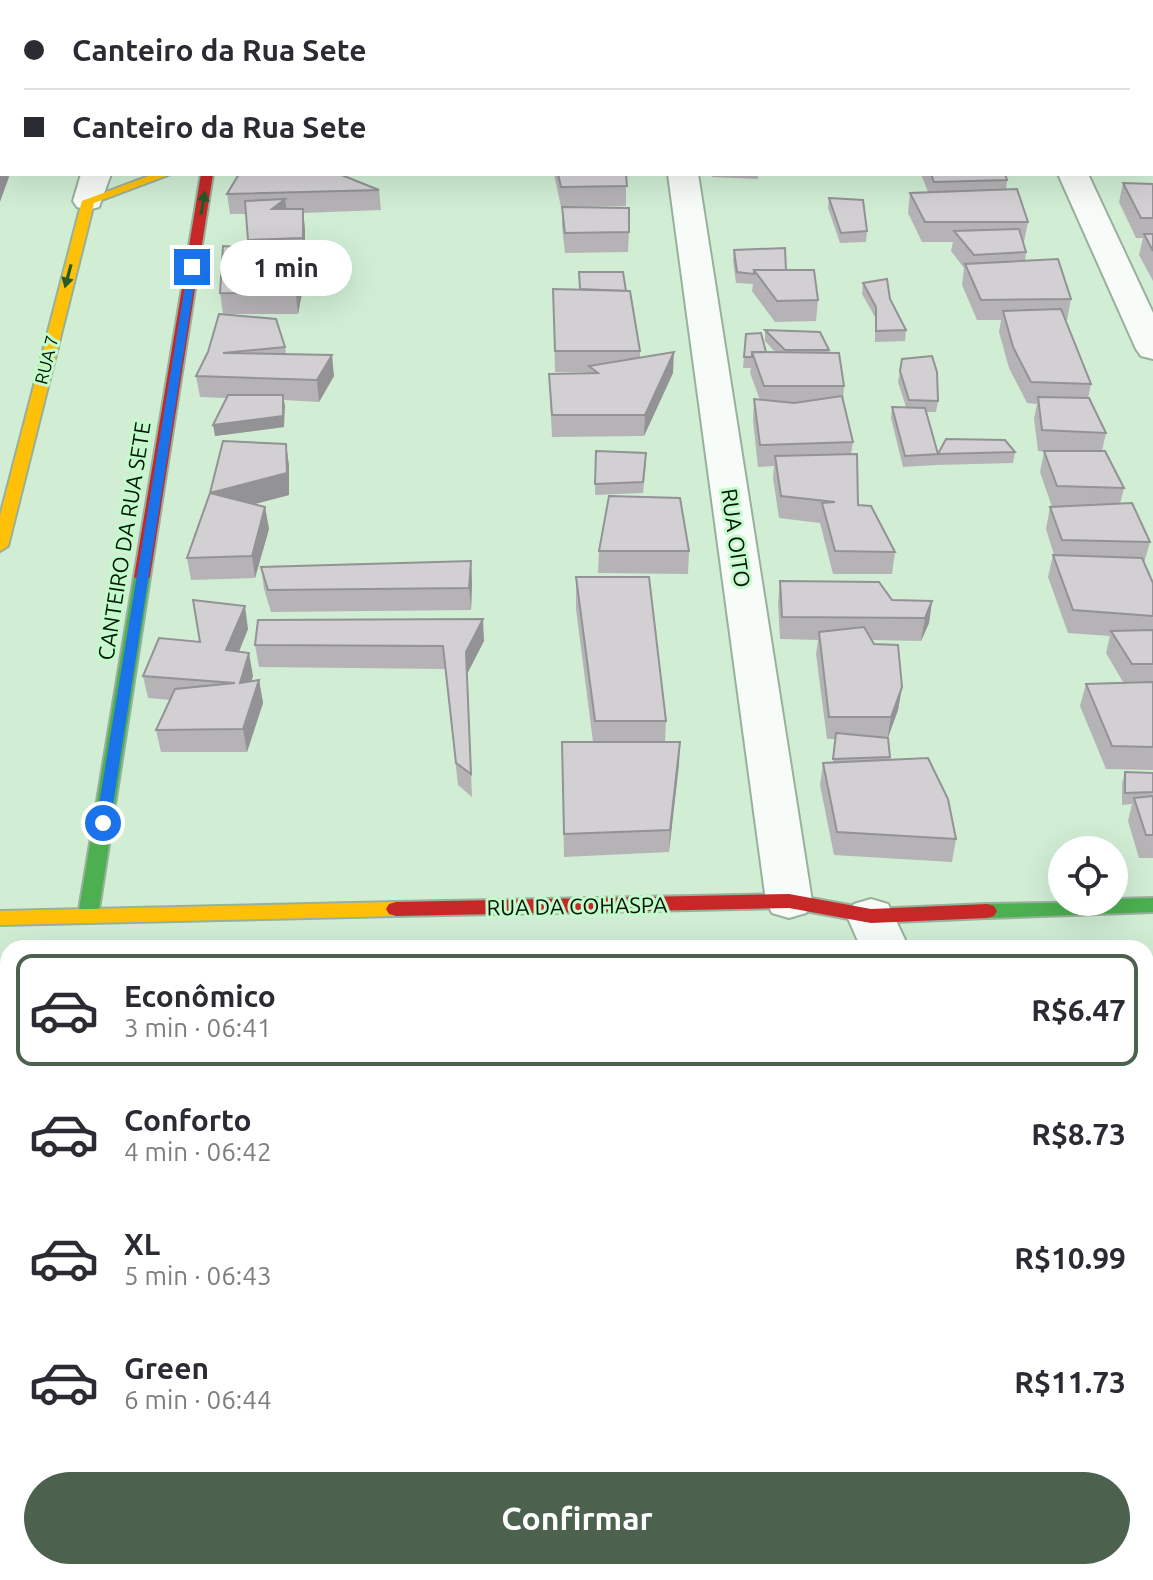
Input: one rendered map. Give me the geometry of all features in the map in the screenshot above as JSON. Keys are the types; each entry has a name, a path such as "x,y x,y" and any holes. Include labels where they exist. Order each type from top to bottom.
{"street":[{"path":"92,187 154,176"},
{"name":"CANTEIRO DA RUA SETE","path":"88,916 207,176"},
{"name":"RUA OITO","path":"683,176 789,901"},
{"path":"1074,176 1153,349"},
{"name":"RUA 7","path":"0,546 92,187"},
{"name":"RUA DA COHASPA","path":"0,918 789,901 878,932 1153,905"}],"building":[{"path":"238,176 344,176 379,190 227,194"},
{"path":"558,176 626,176 627,186 561,187"},
{"path":"932,176 1006,176 1007,180 934,182"},
{"path":"1123,183 1153,184 1153,218 1141,218"},
{"path":"1017,189 1028,222 925,222 910,193"},
{"path":"829,198 863,200 867,231 841,233"},
{"path":"285,199 272,209 303,209 303,238 248,240 245,201"},
{"path":"562,207 629,208 629,232 565,233"},
{"path":"1019,229 1026,252 974,255 954,231"},
{"path":"1144,234 1153,234 1153,251"},
{"path":"223,246 304,252 296,294 220,293"},
{"path":"785,248 786,270 754,270 754,274 737,272 734,250"},
{"path":"1058,259 1071,299 981,300 965,264"},
{"path":"754,270 814,270 818,300 777,301"},
{"path":"579,272 623,272 626,291 580,289"},
{"path":"887,279 890,299 906,330 876,331 876,307 863,283"},
{"path":"553,289 630,291 640,351 555,351"},
{"path":"1061,309 1091,384 1031,382 1013,347 1003,311"},
{"path":"219,314 276,319 285,347 223,353 332,355 317,380 196,376 208,352"},
{"path":"765,330 820,332 829,350 785,350"},
{"path":"761,333 766,352 752,352 752,357 744,357 746,334"},
{"path":"674,352 645,415 552,415 549,374 598,373 589,366"},
{"path":"752,352 839,353 844,386 764,386"},
{"path":"932,356 937,372 938,401 909,400 900,371 902,359"},
{"path":"228,395 283,395 283,416 213,425"},
{"path":"842,396 853,442 760,445 754,399 794,403"},
{"path":"1038,397 1089,398 1106,433 1042,430"},
{"path":"892,407 925,408 938,454 905,456"},
{"path":"946,439 1005,440 1015,452 938,454"},
{"path":"223,441 286,444 287,473 210,493"},
{"path":"596,451 646,453 643,482 595,484"},
{"path":"1044,451 1105,451 1124,488 1057,486"},
{"path":"857,454 858,505 871,506 895,552 835,551 822,503 835,502 781,496 775,456"},
{"path":"210,493 265,507 252,556 187,558"},
{"path":"609,496 680,498 689,551 599,551"},
{"path":"1132,503 1150,542 1062,540 1050,507"},
{"path":"1053,555 1142,558 1153,583 1153,616 1073,610"},
{"path":"471,561 469,588 268,590 261,567"},
{"path":"576,577 649,577 666,721 595,721"},
{"path":"780,581 879,582 892,600 932,601 925,618 782,617"},
{"path":"193,600 245,606 226,650 249,653 240,683 259,680 243,729 156,730 175,689 235,683 143,676 159,638 200,642"},
{"path":"483,619 466,652 471,774 456,763 443,646 255,645 258,620"},
{"path":"864,627 874,644 898,645 902,687 891,717 829,717 819,632"},
{"path":"1153,630 1153,664 1132,664 1111,631"},
{"path":"1153,682 1153,747 1112,746 1086,684"},
{"path":"836,733 888,738 890,757 833,759"},
{"path":"562,742 680,742 670,830 564,834"},
{"path":"928,758 948,799 956,839 837,832 823,763"},
{"path":"1125,772 1153,773 1153,792 1125,793"},
{"path":"1153,796 1153,835 1146,835 1134,798"}],"traffic: fast":[{"path":"88,916 142,577"},
{"path":"987,911 1153,905"}],"traffic: slow":[{"path":"0,546 88,201 159,176"},
{"path":"0,918 396,909"}],"traffic: jam":[{"path":"142,577 207,176"},
{"path":"396,909 789,901 871,916 987,911"}],"route":[{"path":"103,823 192,267"}]}
